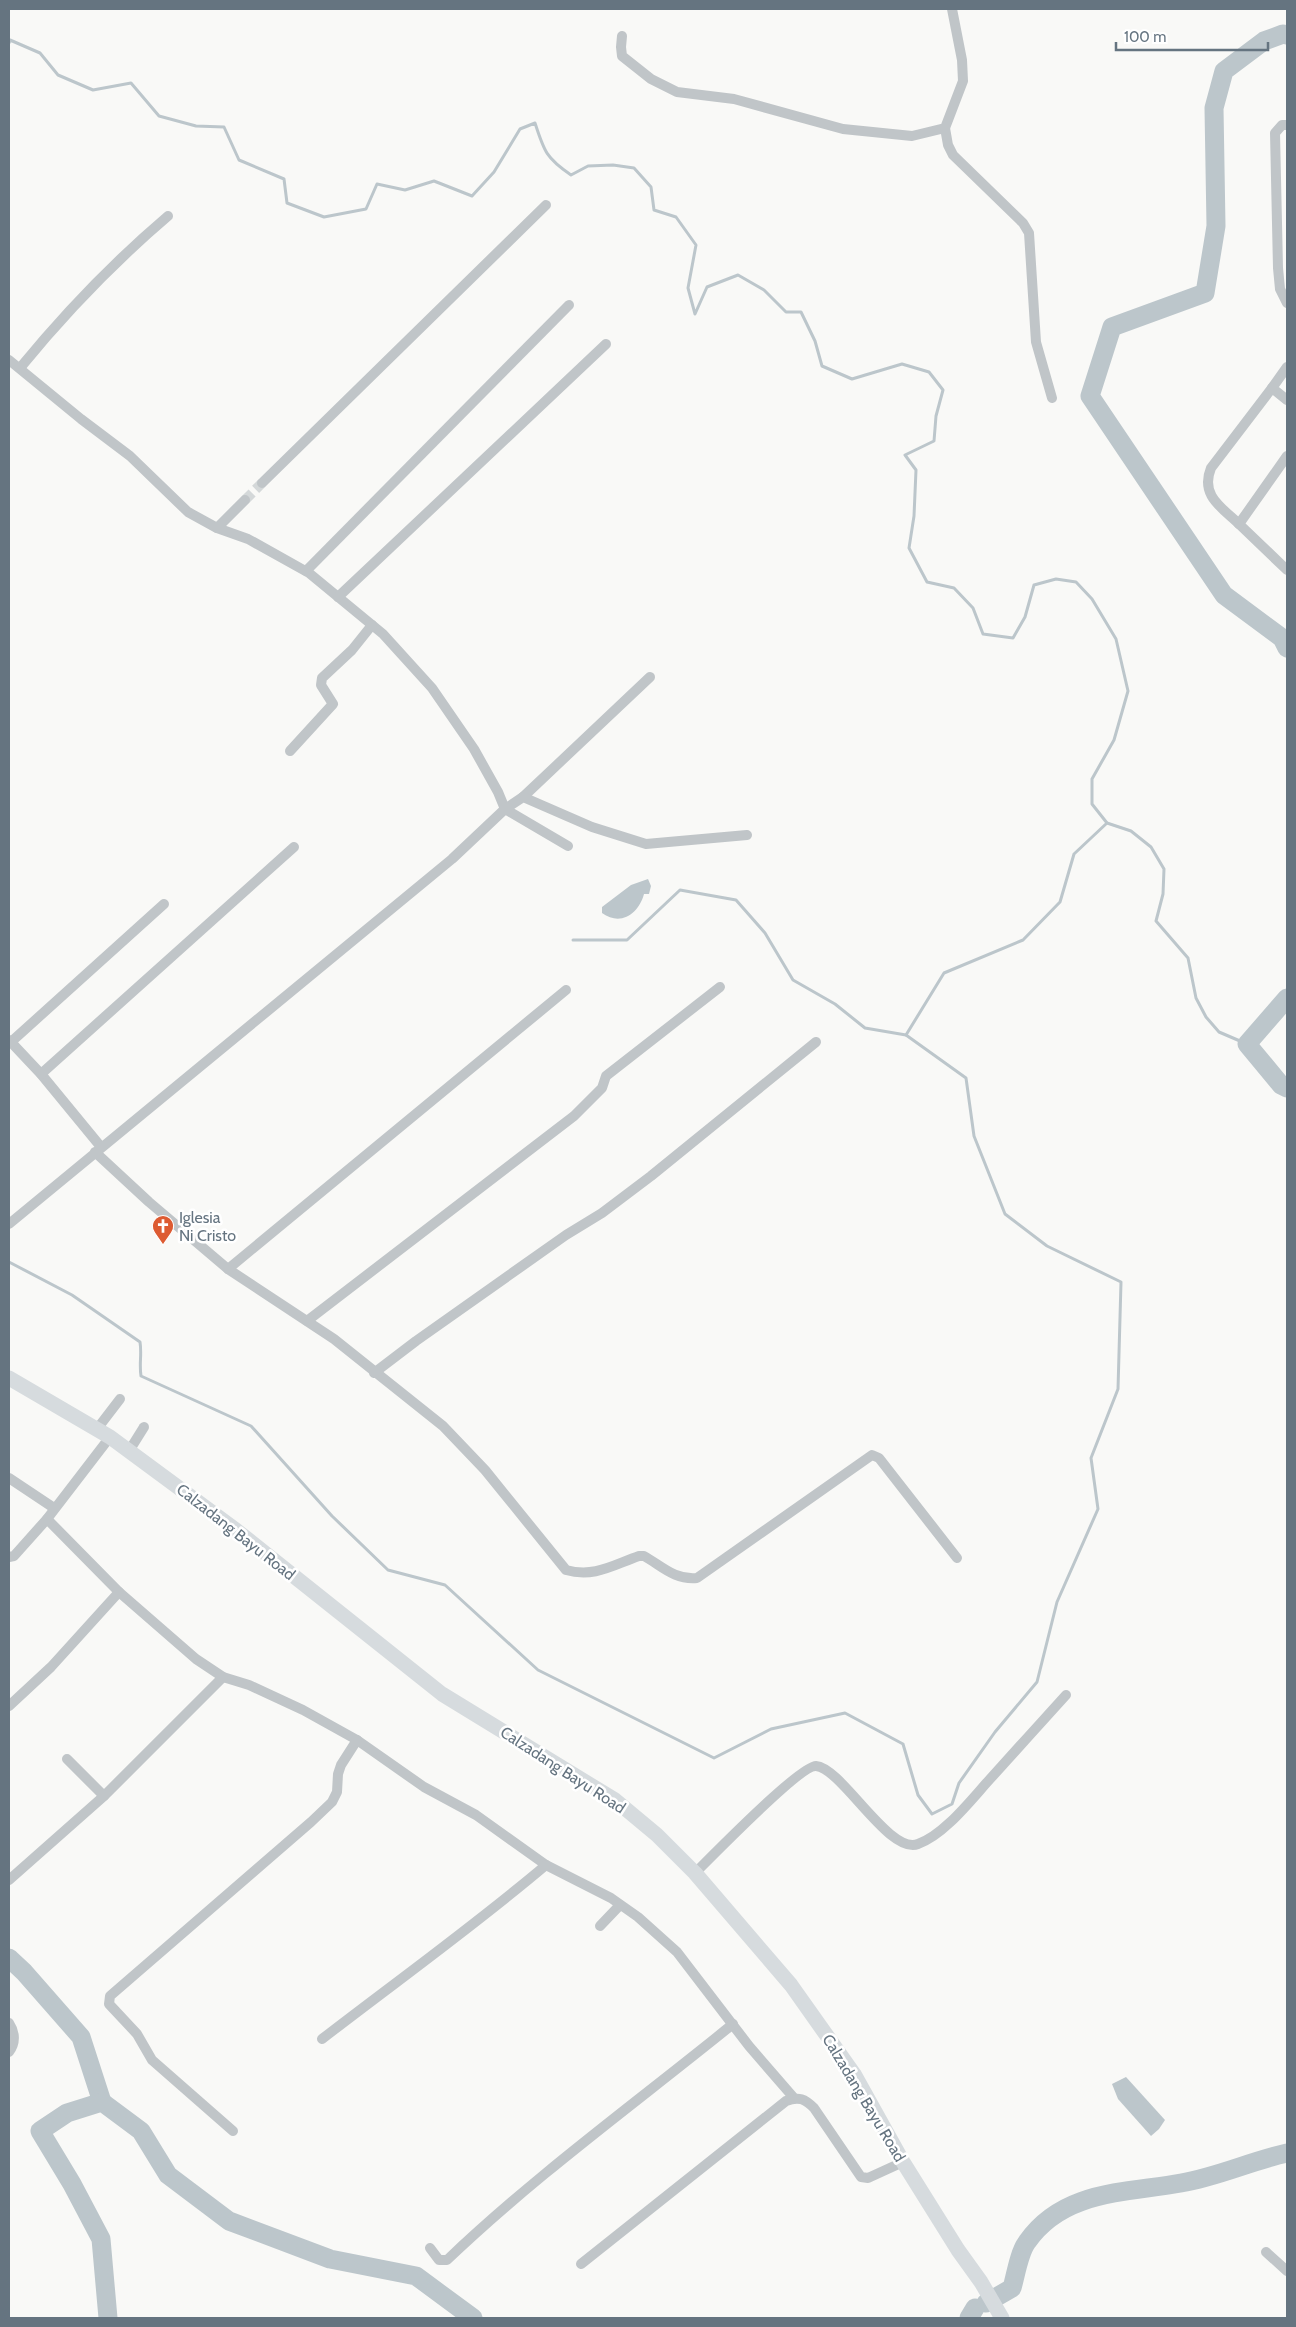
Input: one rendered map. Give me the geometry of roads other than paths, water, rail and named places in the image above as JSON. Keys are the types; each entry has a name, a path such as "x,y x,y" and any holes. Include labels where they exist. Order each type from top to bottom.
{"street":[{"path":"952,9 962,60 963,80 945,128 948,145 953,155 1023,223 1029,233 1036,342 1052,398"},
{"path":"622,36 620,46 622,56 651,79 677,92 734,100 843,129 912,136 945,128"},
{"path":"1287,125 1282,125 1275,133 1278,268 1280,289 1287,303"},
{"path":"262,483 546,205"},
{"path":"20,368 49,332 107,270 168,216"},
{"path":"306,571 569,304"},
{"path":"338,597 606,344"},
{"path":"9,360 130,456 188,512 217,528 248,539 306,571 393,643 432,688 474,749 498,792 505,809 568,846"},
{"path":"1285,564 1213,499 1207,487 1207,478 1211,468 1287,367"},
{"path":"1272,388 1287,400"},
{"path":"1239,524 1287,456"},
{"path":"217,528 245,500"},
{"path":"290,751 333,704 321,685 322,678 352,650 372,625"},
{"path":"9,1224 452,859 505,809 522,797 650,677"},
{"path":"522,797 592,827 646,844 747,835"},
{"path":"41,1074 294,847"},
{"path":"164,904 10,1041 41,1074 98,1149 149,1202 228,1269 334,1339 374,1373 444,1426 485,1470 566,1570 580,1574 592,1574 639,1556 644,1556 672,1575 686,1579 697,1578 872,1455 879,1458 957,1558"},
{"path":"307,1320 574,1116 602,1088 606,1076 720,987"},
{"path":"228,1269 566,990"},
{"path":"374,1373 432,1329 566,1235 602,1213 651,1176 816,1042"},
{"name":"Calzadang Bayu Road","path":"9,1378 110,1437 236,1530 442,1694 615,1800 657,1834 695,1873 792,1985 854,2074 903,2162 1000,2314"},
{"path":"97,1429 120,1399"},
{"path":"128,1451 144,1427"},
{"path":"9,1557 14,1556 47,1519 110,1437"},
{"path":"9,1478 54,1508"},
{"path":"47,1519 119,1592 184,1651 223,1676 249,1685 303,1710 357,1740 424,1787 476,1815 546,1865 620,1905 638,1917 677,1952 749,2046 794,2098"},
{"path":"9,1706 52,1667 119,1592"},
{"path":"9,1880 104,1796 223,1676"},
{"path":"695,1873 810,1766 817,1766 828,1771 888,1832 907,1844 917,1845 948,1825 1066,1695"},
{"path":"233,2131 152,2060 137,2034 109,2004 108,1999 326,1808 337,1792 338,1774 341,1764 357,1740"},
{"path":"67,1760 104,1796"},
{"path":"322,2039 436,1950 482,1918 546,1865"},
{"path":"600,1926 620,1905"},
{"path":"9,2023 14,2036 14,2044 9,2052"},
{"path":"430,2248 439,2260 447,2260 478,2231 589,2138 733,2024"},
{"path":"581,2264 786,2101 794,2098 807,2100 814,2108 861,2177 868,2178 903,2162"},
{"path":"1266,2252 1287,2271"}],"waterway":[{"path":"1287,35 1283,34 1264,41 1224,71 1214,108 1216,226 1205,293 1112,327 1090,396 1224,595 1282,638 1287,648"},
{"path":"9,43 10,40 40,53 58,75 93,90 131,83 159,116 196,126 224,127 239,160 284,179 287,203 324,217 366,209 377,184 405,190 434,181 472,196 494,172 520,129 535,123 547,153 556,164 571,175 588,166 613,165 634,168 651,187 654,210 676,217 696,245 688,288 695,314 707,287 738,275 764,290 786,312 801,312 815,341 822,366 852,379 902,364 929,372 943,390 936,416 934,441 905,455 916,470 914,516 909,548 927,582 954,588 973,608 983,634 1013,638 1025,617 1034,585 1056,579 1076,582 1092,599 1116,639 1128,691 1114,740 1092,779 1092,804 1107,823 1131,831 1151,847 1164,869 1163,894 1156,921 1188,958 1196,998 1206,1017 1219,1032 1247,1044"},
{"path":"9,1262 72,1295 140,1342 141,1376 251,1426 332,1516 388,1570 445,1585 538,1670 714,1758 771,1729 845,1713 903,1744 918,1795 932,1814 952,1804 959,1783 995,1732 1037,1682 1057,1602 1098,1509 1091,1458 1118,1389 1121,1282 1047,1246 1005,1214 974,1136 966,1078 906,1035 944,973 1023,940 1060,902 1074,854 1107,823"},
{"path":"573,940 627,940 680,890 736,900 765,933 793,980 835,1004 865,1028 906,1035"},
{"path":"1287,998 1247,1044 1281,1085 1287,1088"},
{"path":"9,1958 24,1972 81,2037 102,2102"},
{"path":"108,2318 101,2239 72,2184 40,2131 67,2113 102,2102 141,2131 168,2175 229,2221 330,2259 416,2276 473,2318"},
{"path":"986,2303 1012,2288 1024,2247 1042,2225 1059,2212 1077,2203 1118,2192 1194,2180 1287,2153"},
{"path":"969,2318 975,2308"}],"tunnel":[{"path":"245,500 262,483"}],"place":[{"name":"Iglesia Ni Cristo","path":"163,1245"}]}
